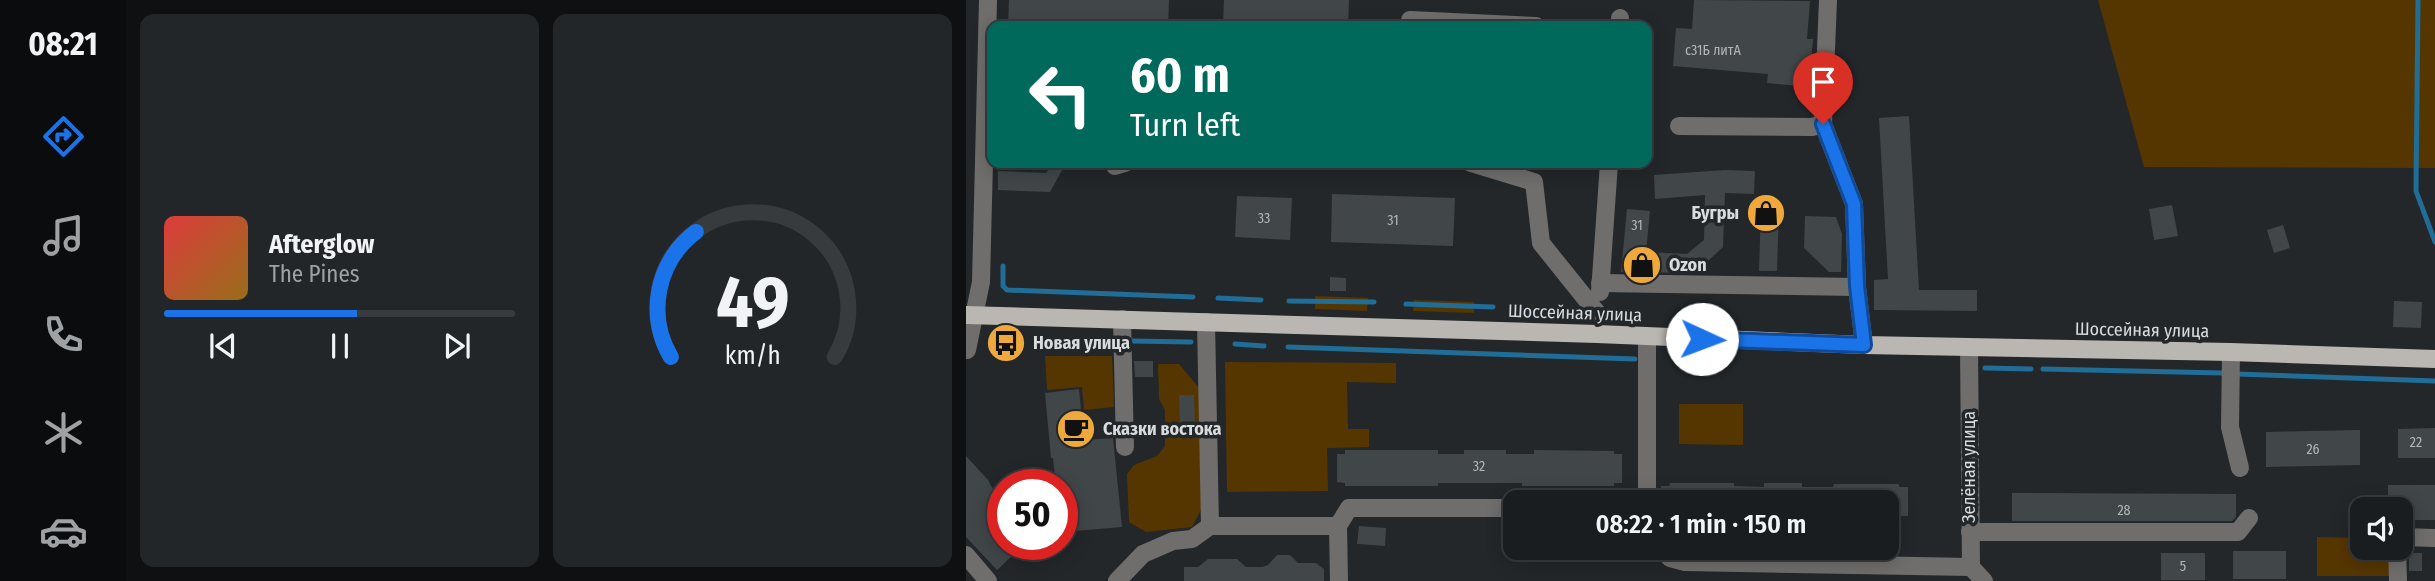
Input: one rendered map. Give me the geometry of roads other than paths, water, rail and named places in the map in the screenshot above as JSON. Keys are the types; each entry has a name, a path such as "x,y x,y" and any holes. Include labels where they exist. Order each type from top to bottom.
{"main road":[{"name":"Шоссейная улица","path":"971,315 1864,345 2435,359"}],"street":[{"path":"988,0 988,21"},
{"path":"1828,0 1823,124 1854,204 1857,286 1864,345"},
{"path":"1410,20 1431,21"},
{"path":"1679,126 1812,127 1823,124"},
{"path":"967,350 971,315 981,282 987,163"},
{"path":"1488,168 1534,182 1541,243 1598,314"},
{"path":"1597,334 1609,168"},
{"path":"1600,283 1857,286"},
{"path":"1122,319 1125,447"},
{"path":"1206,322 1210,526"},
{"path":"1647,337 1647,490"},
{"name":"Зелёная улица","path":"1969,348 1971,566"},
{"path":"2231,352 2230,427 2240,468"},
{"path":"1339,581 1338,526 1349,508 1503,508"},
{"path":"1970,532 2238,532 2249,518"},
{"path":"1117,581 1143,554 1173,541 1192,539 1210,526 1338,526"},
{"path":"2413,537 2435,538"},
{"path":"966,555 988,581"},
{"path":"1678,560 1971,566 1984,581"},
{"path":"2397,560 2398,581"}],"waterway":[{"path":"2418,0 2416,191 2435,242"},
{"path":"1003,266 1003,286 1007,290 1193,297"},
{"path":"1218,298 1261,300"},
{"path":"1289,301 1374,302"},
{"path":"1406,304 1493,307"},
{"path":"1514,308 1568,310"},
{"path":"1044,342 1062,339 1110,340"},
{"path":"1131,341 1191,342"},
{"path":"1235,344 1264,346"},
{"path":"1288,347 1635,359"},
{"path":"1985,368 2031,369"},
{"path":"2043,369 2222,373"},
{"path":"2236,374 2435,381"}],"place":[{"name":"Бугры","path":"1766,213"},
{"name":"Ozon","path":"1642,265"},
{"name":"Новая улица","path":"1006,343"},
{"name":"Сказки востока","path":"1076,429"}]}
